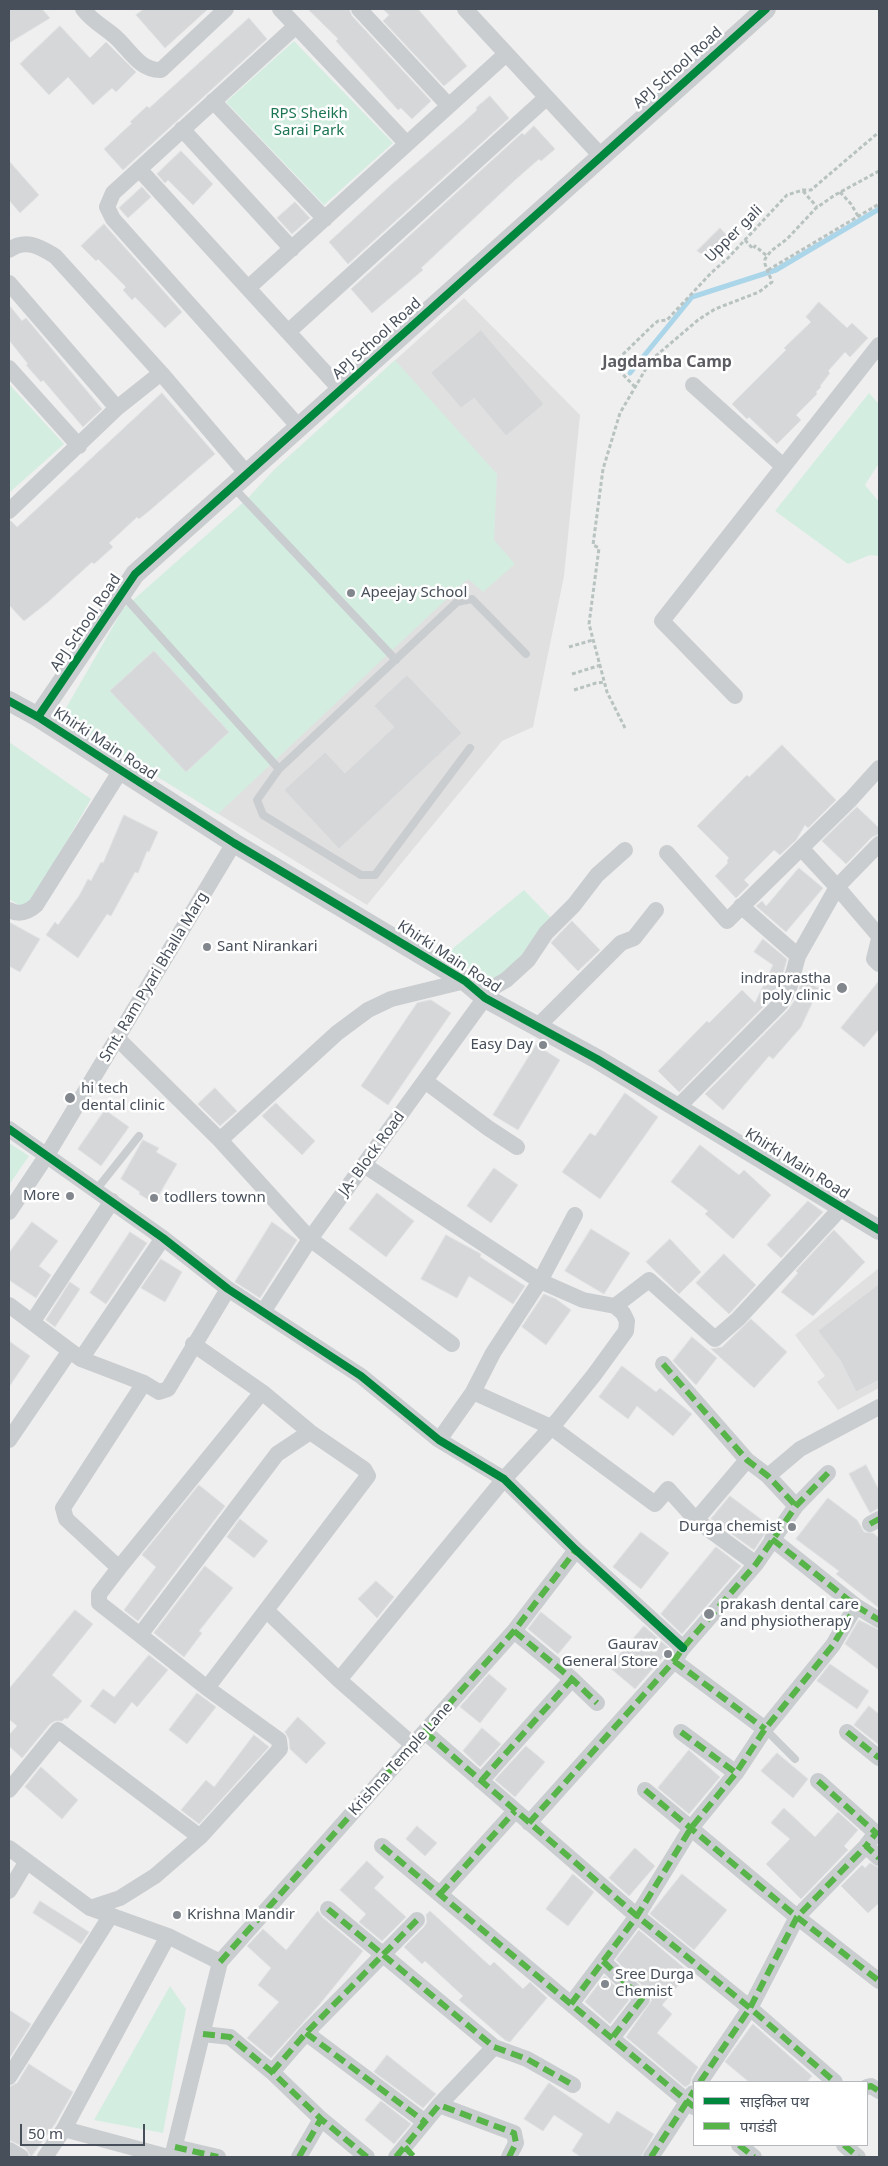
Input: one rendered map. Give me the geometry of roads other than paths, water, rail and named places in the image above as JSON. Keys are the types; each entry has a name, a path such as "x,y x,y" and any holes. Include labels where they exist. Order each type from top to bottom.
{"street":[{"path":"83,9 94,23 113,34 133,56 154,70 161,70 226,9"},
{"path":"280,9 407,144"},
{"path":"359,9 449,106"},
{"path":"465,9 600,156"},
{"name":"APJ School Road","path":"38,717 135,574 766,9"},
{"path":"296,26 139,168 113,193 107,207 113,219 299,427"},
{"path":"248,288 506,54"},
{"path":"288,332 546,98"},
{"path":"213,101 325,219"},
{"path":"182,129 292,249"},
{"path":"139,168 341,390"},
{"path":"9,250 15,245 26,243 38,245 55,256 162,373 240,480"},
{"path":"9,283 117,408"},
{"path":"735,696 662,621 879,345"},
{"path":"9,368 79,446"},
{"path":"9,510 79,446 117,408 162,373"},
{"path":"693,385 783,466"},
{"name":"Khirki Main Road","path":"10,706 38,717 234,843 466,980 485,998 538,1026 678,1107 879,1230"},
{"path":"667,853 727,921 851,799 879,768"},
{"path":"9,910 23,913 36,905 121,770"},
{"name":"Smt. Ram Pyari Bhalla Marg","path":"9,1212 47,1156 234,843"},
{"path":"678,1107 781,1003 788,992 798,956 838,887 879,844"},
{"path":"801,848 838,887 879,938 874,960 879,964"},
{"name":"JA- Block Road","path":"263,1312 310,1238 492,988 506,980 528,960 546,933 574,905 598,875 625,850"},
{"path":"741,906 798,956"},
{"path":"538,1026 621,943 634,938 656,910"},
{"path":"220,1140 337,1034 368,1010 391,999 466,980"},
{"path":"117,1038 220,1140 310,1238 452,1344"},
{"path":"425,1081 517,1147"},
{"path":"9,1129 163,1238 228,1288 360,1376 439,1440 504,1479 678,1655 766,1730"},
{"path":"339,1680 504,1479 594,1376 626,1331 627,1321 623,1313 615,1306 583,1300 540,1281 364,1165"},
{"path":"33,1321 112,1201"},
{"path":"615,1306 649,1280 715,1339 738,1319 841,1208"},
{"path":"439,1440 473,1392 493,1353 540,1281 575,1215"},
{"path":"9,1440 163,1238"},
{"path":"9,1305 33,1321 75,1355 144,1383 159,1392 168,1389 228,1288"},
{"path":"193,1344 262,1392 310,1432 367,1472 367,1479 207,1688"},
{"path":"663,1364 747,1460 768,1476 796,1506"},
{"path":"119,1568 66,1518 63,1508 144,1383"},
{"path":"90,1908 120,1898 149,1880 200,1837 280,1749 281,1744 279,1740 207,1688 99,1602 99,1594 119,1568 262,1392"},
{"path":"473,1392 551,1427 655,1504 668,1490 696,1520 756,1564"},
{"path":"768,1476 800,1449 879,1407"},
{"path":"140,1635 277,1454 310,1432"},
{"path":"696,1520 747,1460"},
{"path":"528,1823 678,1655 756,1564 796,1506 828,1473"},
{"path":"772,1539 856,1606 879,1620"},
{"name":"Krishna Temple Lane","path":"220,1962 514,1631 576,1550"},
{"path":"571,2004 637,1916 691,1828 736,1773 766,1730 833,1645 856,1606"},
{"path":"267,1611 339,1680 413,1745"},
{"path":"514,1631 572,1679 596,1703"},
{"path":"481,1781 572,1679"},
{"path":"9,1790 58,1730 200,1837"},
{"path":"425,1732 528,1823 637,1916 750,2008 834,2081"},
{"path":"681,1732 736,1773"},
{"path":"847,1732 879,1758"},
{"path":"818,1781 874,1837 879,1858"},
{"path":"645,1790 879,1981"},
{"path":"440,1894 515,1811"},
{"path":"701,2081 750,2008 797,1916 874,1837"},
{"path":"382,1846 612,2038 692,2100 651,2157"},
{"path":"9,1848 90,1908 168,1936 220,1962 172,2154"},
{"path":"9,1891 27,1861"},
{"path":"328,1909 494,2047 527,2059 573,2085"},
{"path":"9,2078 111,1915"},
{"path":"272,2072 306,2033 417,1920"},
{"path":"45,2157 64,2129 168,1936"},
{"path":"603,1961 642,1999 612,2038"},
{"path":"306,2033 425,2122"},
{"path":"203,2034 230,2037 272,2072 321,2119 366,2157"},
{"path":"405,2154 425,2122 439,2105 494,2047"},
{"path":"868,2087 871,2086 879,2091"},
{"path":"439,2105 514,2133 516,2143 509,2157"},
{"path":"299,2157 321,2119"},
{"path":"64,2129 172,2154 218,2157"},
{"path":"740,2146 754,2157"},
{"path":"845,2146 858,2157"},
{"path":"9,2150 21,2157"}],"lane":[{"path":"240,480 396,660"},
{"path":"122,594 279,769"},
{"path":"470,748 376,875 361,875 263,814 257,800 279,769 457,602 472,599 526,654"},
{"path":"96,1190 139,1136"},
{"path":"766,1730 795,1759"}],"waterway":[{"path":"630,373 692,297 776,270 879,209"}],"place":[{"name":"Apeejay School","path":"351,593"},
{"name":"Sant Nirankari","path":"207,947"},
{"name":"indraprastha poly clinic","path":"842,988"},
{"name":"Easy Day","path":"543,1045"},
{"name":"hi tech dental clinic","path":"70,1098"},
{"name":"More","path":"70,1196"},
{"name":"todllers townn","path":"154,1198"},
{"name":"Durga chemist","path":"792,1527"},
{"name":"prakash dental care and physiotherapy","path":"709,1614"},
{"name":"Gaurav General Store","path":"668,1654"},
{"name":"Krishna Mandir","path":"177,1915"},
{"name":"Sree Durga Chemist","path":"605,1984"}],"district":[{"name":"Jagdamba Camp","path":"667,362"}],"park label":[{"name":"RPS Sheikh Sarai Park","path":"309,122"}]}
